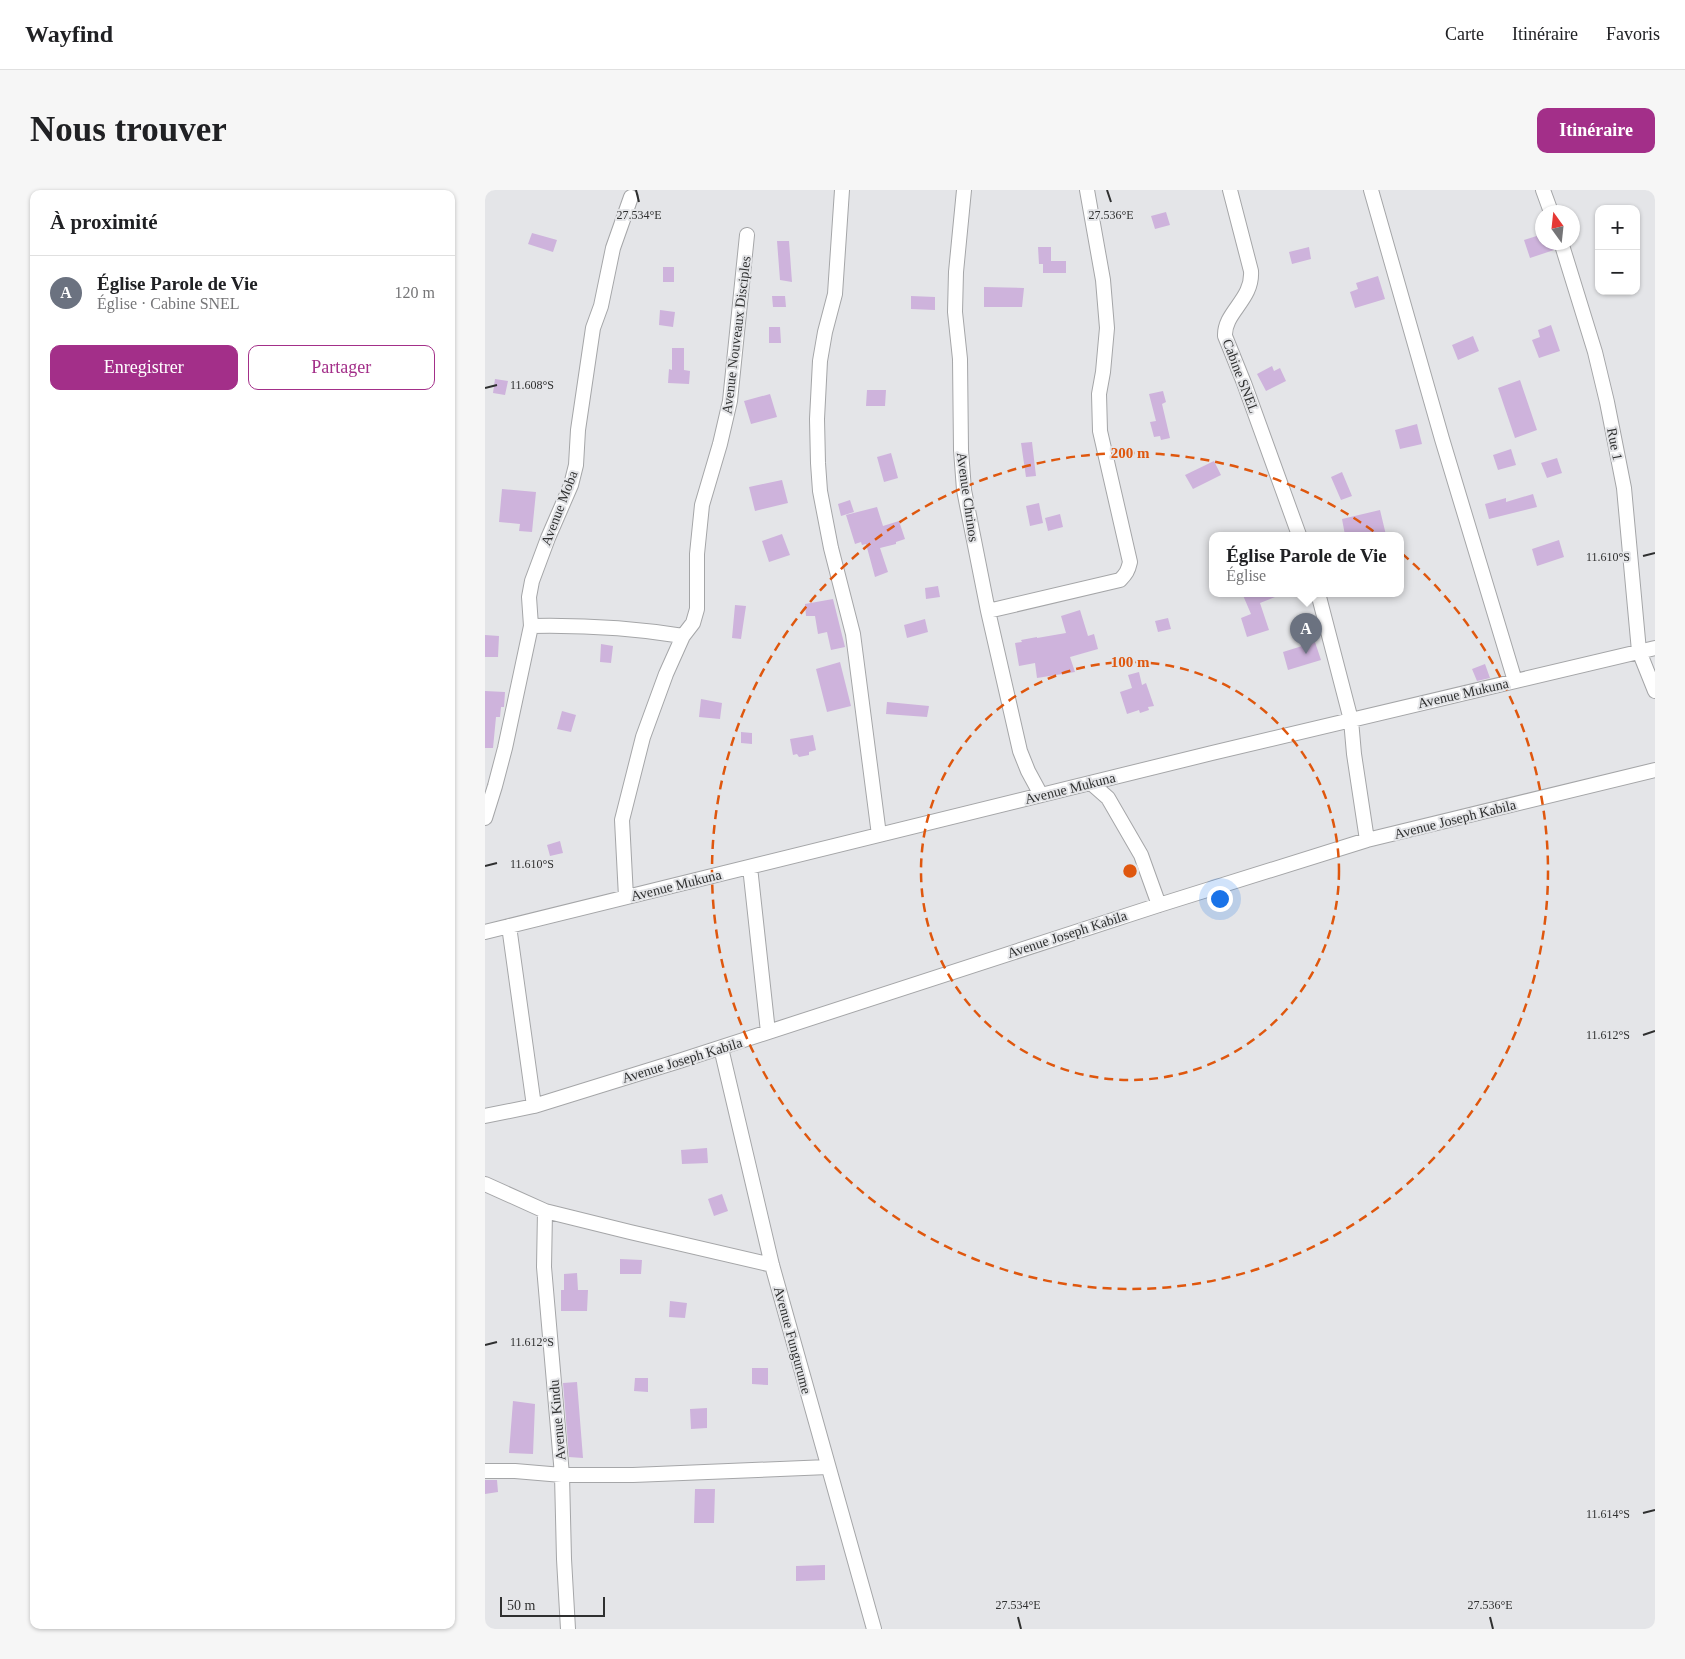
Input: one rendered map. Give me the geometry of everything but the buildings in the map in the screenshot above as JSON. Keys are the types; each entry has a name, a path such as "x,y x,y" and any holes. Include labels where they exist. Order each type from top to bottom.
{"street":[{"path":"842,190 835,294 820,361 817,419 818,463 820,491 831,548 853,634 879,835"},
{"name":"Avenue Chrinos","path":"964,190 956,272 955,312 960,359 961,450 964,490 988,611 1020,751 1041,795"},
{"path":"988,611 1120,580 1129,569 1100,431 1099,394 1107,328 1103,280 1087,190"},
{"name":"Cabine SNEL","path":"1230,190 1251,271 1252,282 1248,292 1225,328 1225,336 1298,532"},
{"path":"1371,190 1441,439 1515,681"},
{"path":"1543,190 1548,205"},
{"name":"Avenue Moba","path":"485,818 505,748 531,626 529,598 532,581 571,485 576,465 593,328 601,306 613,248 631,198"},
{"name":"Avenue Nouveaux Disciples","path":"626,897 622,820 643,737 666,674 683,636 693,622 697,609 697,554 702,505 730,402 747,235"},
{"name":"Rue 1","path":"1563,250 1595,352 1624,488 1639,651 1655,690"},
{"path":"1320,597 1351,720 1354,754 1367,840"},
{"path":"531,626 570,625 643,630 683,636"},
{"name":"Avenue Mukuna","path":"485,932 1041,795 1655,648"},
{"name":"Avenue Joseph Kabila","path":"485,1116 534,1106 721,1048 1159,905 1367,840 1655,770"},
{"path":"1091,783 1108,798 1141,855 1159,905"},
{"path":"750,867 768,1032"},
{"path":"509,926 534,1106"},
{"name":"Avenue Fungurume","path":"721,1048 772,1265 874,1629"},
{"path":"485,1184 545,1211 772,1265"},
{"name":"Avenue Kindu","path":"545,1211 544,1267 562,1475 568,1629"},
{"path":"485,1471 515,1471 562,1475 633,1475 828,1467"}],"place":[{"name":"Église Parole de Vie","path":"1306,654"}]}
